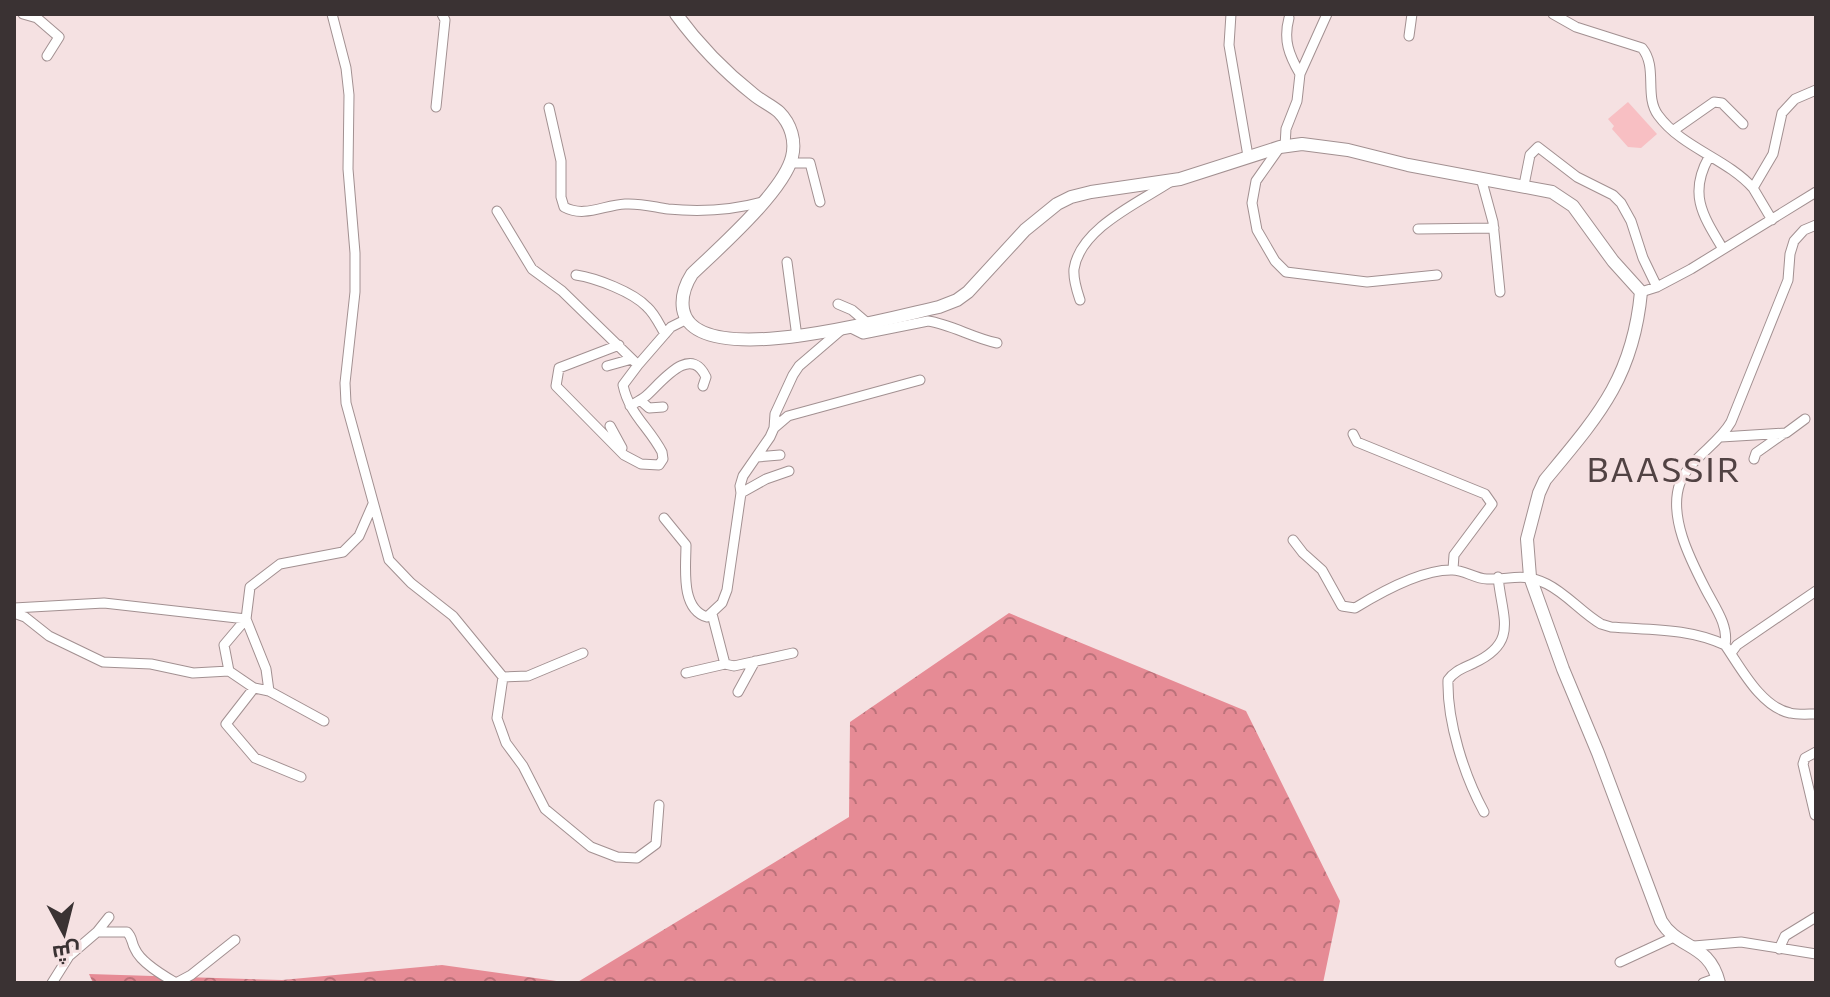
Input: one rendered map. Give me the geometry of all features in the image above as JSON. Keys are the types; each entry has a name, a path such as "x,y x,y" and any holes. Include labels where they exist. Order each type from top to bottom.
{"street":[{"path":"23,14 37,18 59,37 47,56"},
{"path":"332,14 346,68 349,95 348,169 355,253 346,403 389,560 411,583 453,616 503,677 497,718 506,743 523,766 545,809 591,847 617,857 637,858 656,844 659,805"},
{"path":"436,107 445,20 442,14"},
{"path":"676,14 721,65 782,116 789,125 794,144 790,163 772,191 692,274 683,293 685,320 712,337 751,340 797,337 939,307 957,300 976,284 1025,230 1057,204 1071,197 1173,181 1282,146 1325,146 1524,185 1565,199 1641,292"},
{"path":"1241,14 1230,18 1233,70 1248,156"},
{"path":"1327,14 1300,74 1297,101 1282,146 1256,181 1252,203 1257,230 1272,257 1286,272 1367,282 1437,275"},
{"path":"1409,36 1412,14"},
{"path":"1553,14 1576,27 1642,48 1649,57 1654,110 1709,157 1733,168 1753,188 1772,220"},
{"path":"1289,18 1284,35 1290,56 1300,74"},
{"path":"1753,188 1773,154 1782,113 1795,99 1816,90"},
{"path":"1674,130 1714,102 1722,103 1743,124"},
{"path":"549,108 561,161 561,197 564,207 571,211 589,212 632,203 668,209 708,210 762,202"},
{"path":"1524,185 1530,155 1538,147 1577,177 1613,195 1627,212 1657,287"},
{"path":"1709,157 1698,179 1699,199 1703,214 1723,249"},
{"path":"790,163 810,163 820,202"},
{"path":"1481,178 1494,228 1500,292"},
{"path":"1080,300 1074,267 1086,245 1115,216 1173,181"},
{"path":"1641,292 1657,287 1816,192"},
{"path":"497,211 532,269 562,291 635,362"},
{"path":"1816,225 1804,230 1794,241 1788,280 1731,422 1721,437 1685,473 1676,505 1679,523 1695,565 1724,628 1728,649 1757,689 1774,704 1788,713 1816,714"},
{"path":"1418,229 1494,228"},
{"path":"787,262 797,337"},
{"path":"576,275 592,278 635,298 648,307 665,334"},
{"path":"1641,292 1636,325 1617,384 1601,412 1545,480 1539,493 1527,539 1530,577 1664,926 1674,937 1694,946 1710,963 1718,980 1703,983"},
{"path":"838,304 852,310 866,322"},
{"path":"619,345 559,368 556,386 624,455 635,462 659,465 663,459 657,441 630,406 623,385 635,362 685,320"},
{"path":"846,327 863,334 918,322 938,322 964,334 997,343"},
{"path":"774,428 778,405 799,366 846,327"},
{"path":"607,366 635,362"},
{"path":"630,406 664,376 685,364 694,364 702,370 706,377 703,386"},
{"path":"664,518 686,545 685,577 695,611 707,617 722,603 727,590 743,476 774,428 788,416 920,380"},
{"path":"640,400 649,408 663,407"},
{"path":"1754,459 1764,446 1805,419"},
{"path":"610,426 624,455"},
{"path":"1721,437 1786,433"},
{"path":"1353,434 1357,442 1485,494 1489,499 1492,504 1454,555 1453,569"},
{"path":"757,457 780,455"},
{"path":"741,493 789,471"},
{"path":"269,691 266,669 246,619 250,587 280,564 343,552 359,536 373,504"},
{"path":"1293,540 1322,570 1342,606 1355,608 1372,595 1409,580 1453,569 1485,579 1530,577 1550,585 1601,624 1680,631 1728,649 1816,591"},
{"path":"1484,812 1467,776 1451,715 1448,680 1455,672 1485,658 1501,645 1505,625 1498,577"},
{"path":"14,611 104,603 246,619"},
{"path":"14,611 49,636 103,662 151,664 193,673 229,671 254,688 269,691 324,721"},
{"path":"712,614 725,664"},
{"path":"229,671 224,645 246,619"},
{"path":"503,677 528,676 583,653"},
{"path":"686,673 793,653"},
{"path":"738,692 755,661"},
{"path":"254,688 226,724 255,758 301,777"},
{"path":"1815,815 1803,764 1805,758 1816,752"},
{"path":"52,983 69,956 109,917"},
{"path":"1779,949 1785,936 1816,917"},
{"path":"97,932 127,932 140,957 176,983 235,940"},
{"path":"1620,962 1674,937"},
{"path":"1694,946 1741,942 1816,954"}],"green space":[{"path":"1009,613 1246,711 1340,901 1323,983 576,983 849,817 850,722"},
{"path":"442,965 571,983 93,983 89,974 282,980"}],"shaded area":[{"path":"1628,102 1657,134 1641,148 1628,147 1612,129 1614,126 1608,119"}],"district":[{"name":"BAASSIR","path":"1664,470"}]}
